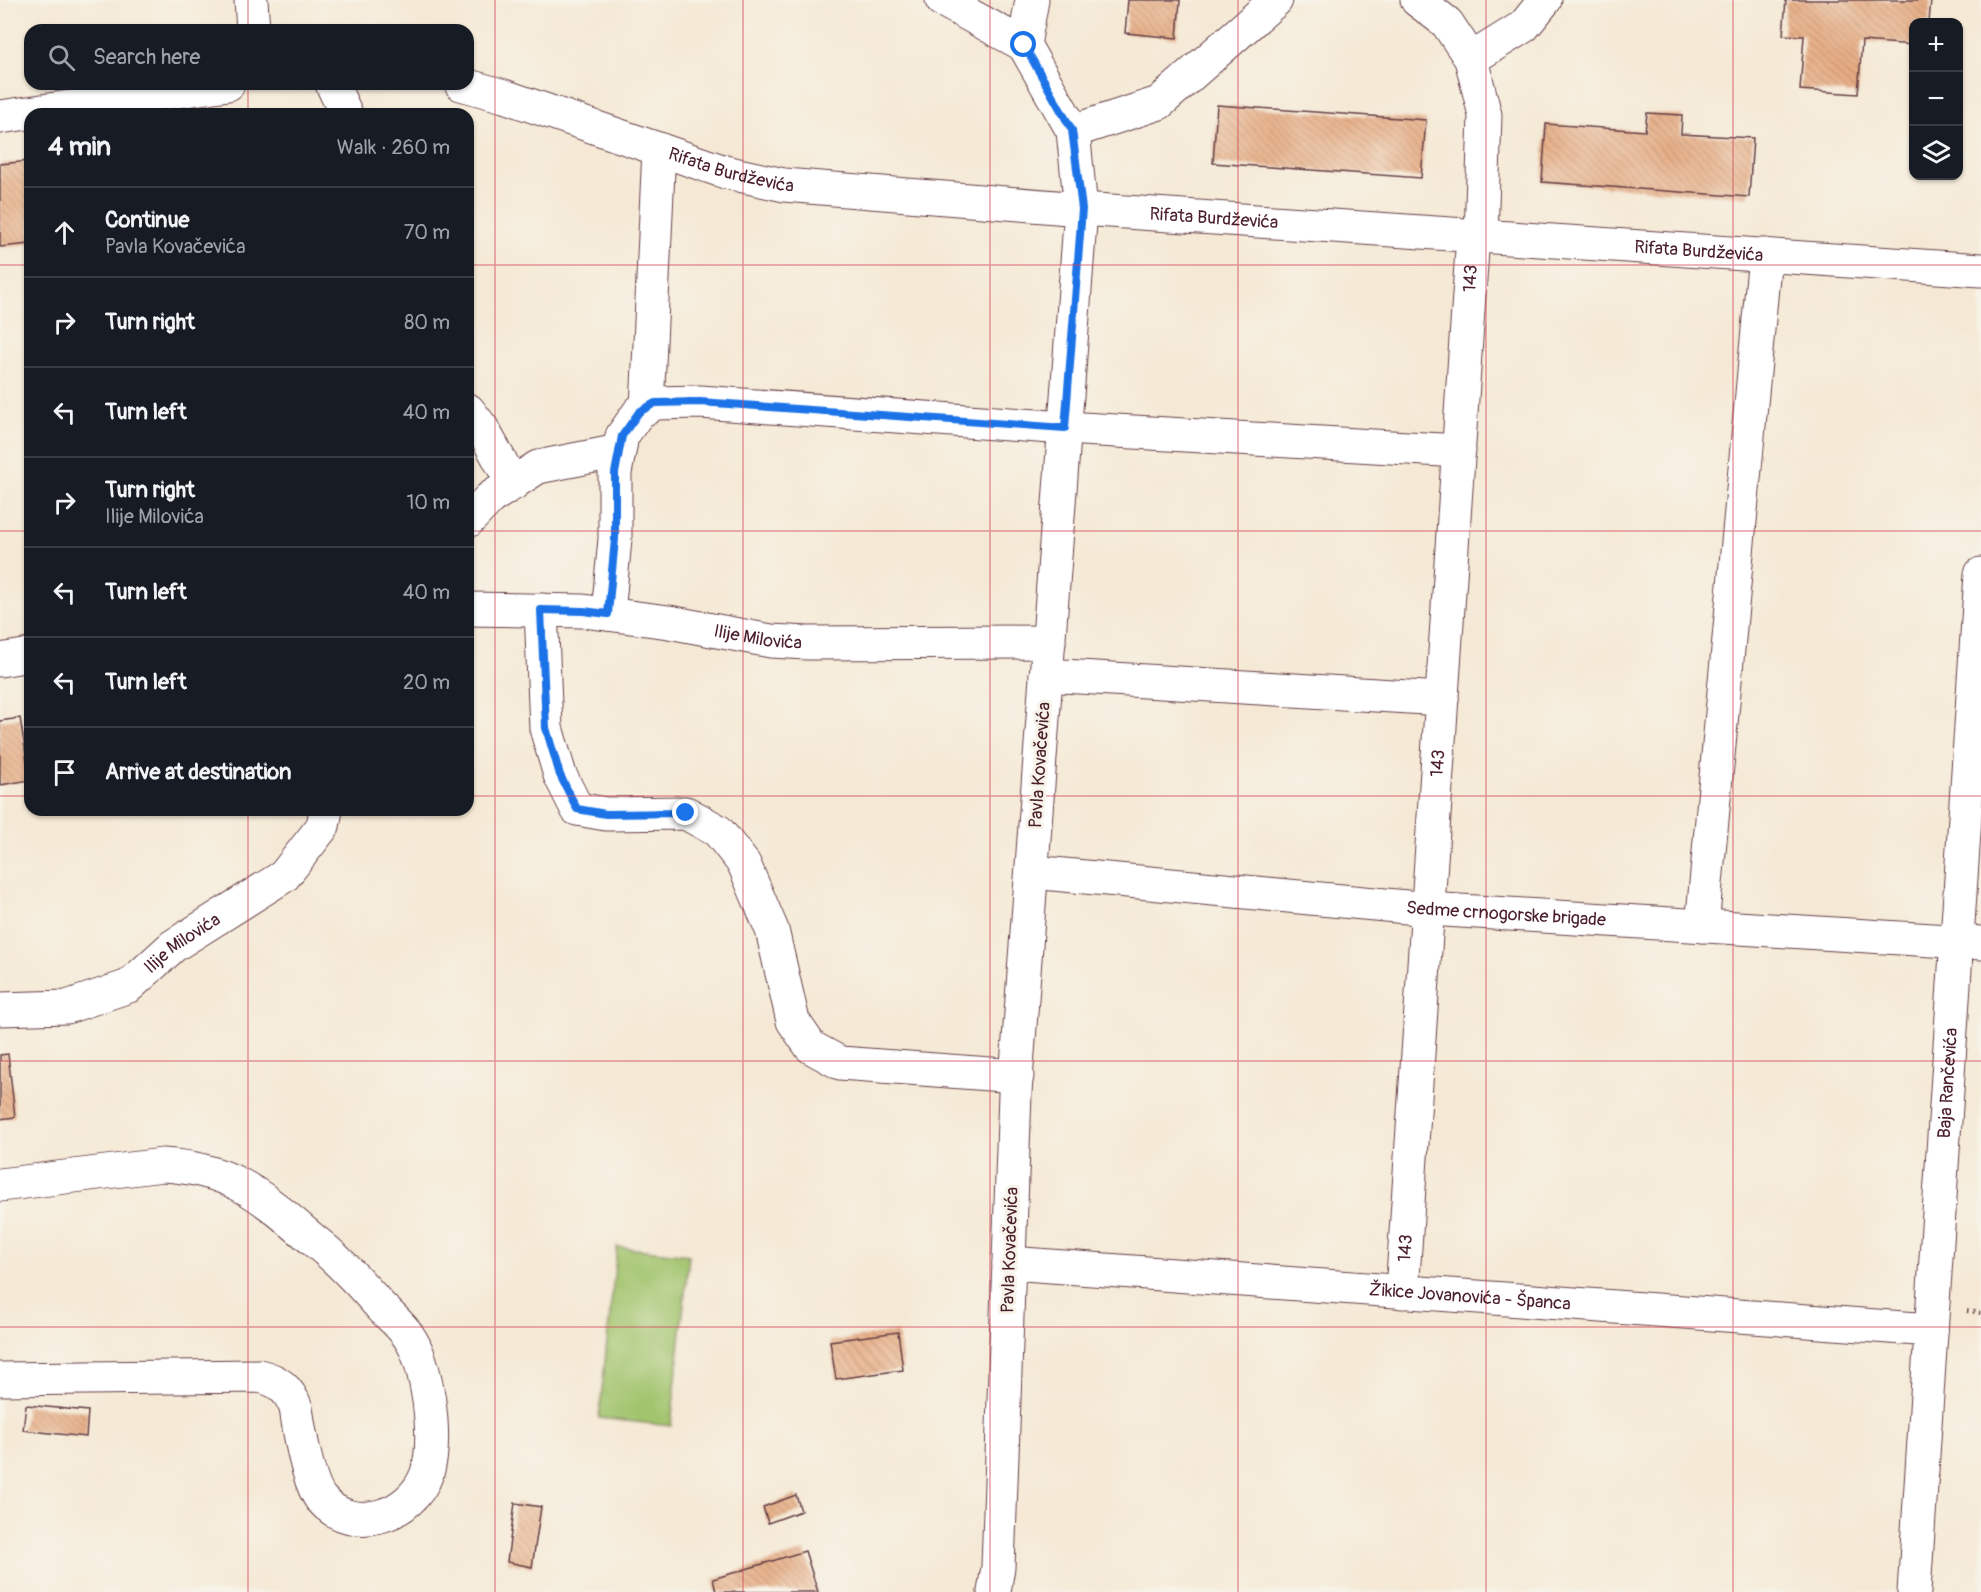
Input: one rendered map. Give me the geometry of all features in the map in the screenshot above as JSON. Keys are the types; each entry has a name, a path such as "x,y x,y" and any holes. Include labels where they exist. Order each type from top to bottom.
{"street":[{"path":"251,0 253,24"},
{"path":"942,0 1024,45 1032,0"},
{"path":"1072,130 1159,103 1276,0"},
{"name":"143","path":"1402,1292 1459,451 1485,116 1471,59 1447,23 1417,0"},
{"path":"1471,59 1524,26 1545,0"},
{"name":"Pavla Kovačevića","path":"994,1592 998,1567 1017,1076 1082,209 1072,130 1024,45"},
{"name":"Rifata Burdževića","path":"474,88 724,172 784,185 1082,209 1981,270"},
{"path":"57,108 185,90"},
{"path":"335,90 343,108"},
{"path":"0,110 24,111"},
{"path":"0,117 24,113"},
{"path":"647,408 659,149"},
{"path":"1702,926 1765,255"},
{"path":"608,614 615,539 615,473 622,436 639,412 655,403 700,402 1065,428 1459,451"},
{"path":"474,418 513,484"},
{"path":"474,515 490,498 538,467 619,451"},
{"name":"Baja Rančevića","path":"1914,1592 1931,1330 1969,942 1981,574"},
{"name":"Ilije Milovića","path":"474,609 583,611 669,622 771,641 808,643 1049,642"},
{"path":"541,610 546,728 560,775 577,809 606,814 686,813 718,831 744,864 772,930 793,1021 811,1047 840,1064 1017,1076"},
{"path":"0,660 24,657"},
{"path":"1046,675 1442,699"},
{"name":"Ilije Milovića","path":"0,1009 67,1007 129,986 173,946 284,876 323,826 325,816"},
{"name":"Sedme crnogorske brigade","path":"1032,872 1428,909 1969,942"},
{"path":"0,1185 163,1165 186,1166 227,1177 247,1187 337,1259 409,1337 420,1362 427,1388 431,1417 430,1460 420,1487 409,1500 396,1511 362,1520 345,1516 330,1508 313,1486 292,1398 286,1389 269,1378 259,1376 0,1379"},
{"name":"Žikice Jovanovića - Španca","path":"1009,1263 1931,1330"}],"green space":[{"path":"617,1247 689,1255 671,1426 599,1418"}],"building":[{"path":"1128,0 1180,0 1177,38 1125,33"},
{"path":"1786,0 1931,0 1929,18 1909,18 1909,45 1862,41 1858,94 1800,90 1804,36 1783,35"},
{"path":"1217,105 1426,120 1421,178 1213,163"},
{"path":"1647,113 1682,115 1681,134 1753,138 1749,197 1542,182 1546,124 1645,131"},
{"path":"24,162 24,245 0,247 0,164"},
{"path":"20,718 24,743 24,781 0,785 0,721"},
{"path":"8,1054 15,1117 0,1119 0,1055"},
{"path":"898,1332 903,1370 836,1379 830,1341"},
{"path":"26,1405 88,1411 86,1437 23,1430"},
{"path":"796,1495 801,1511 768,1523 763,1507"},
{"path":"515,1503 541,1507 532,1567 507,1562"},
{"path":"805,1551 818,1592 716,1592 713,1579"}],"route":[{"path":"686,813 606,814 577,809 560,775 546,728 541,610 608,614 615,539 615,473 622,436 639,412 655,403 700,402 1065,428 1082,209 1072,130 1024,45"}]}
